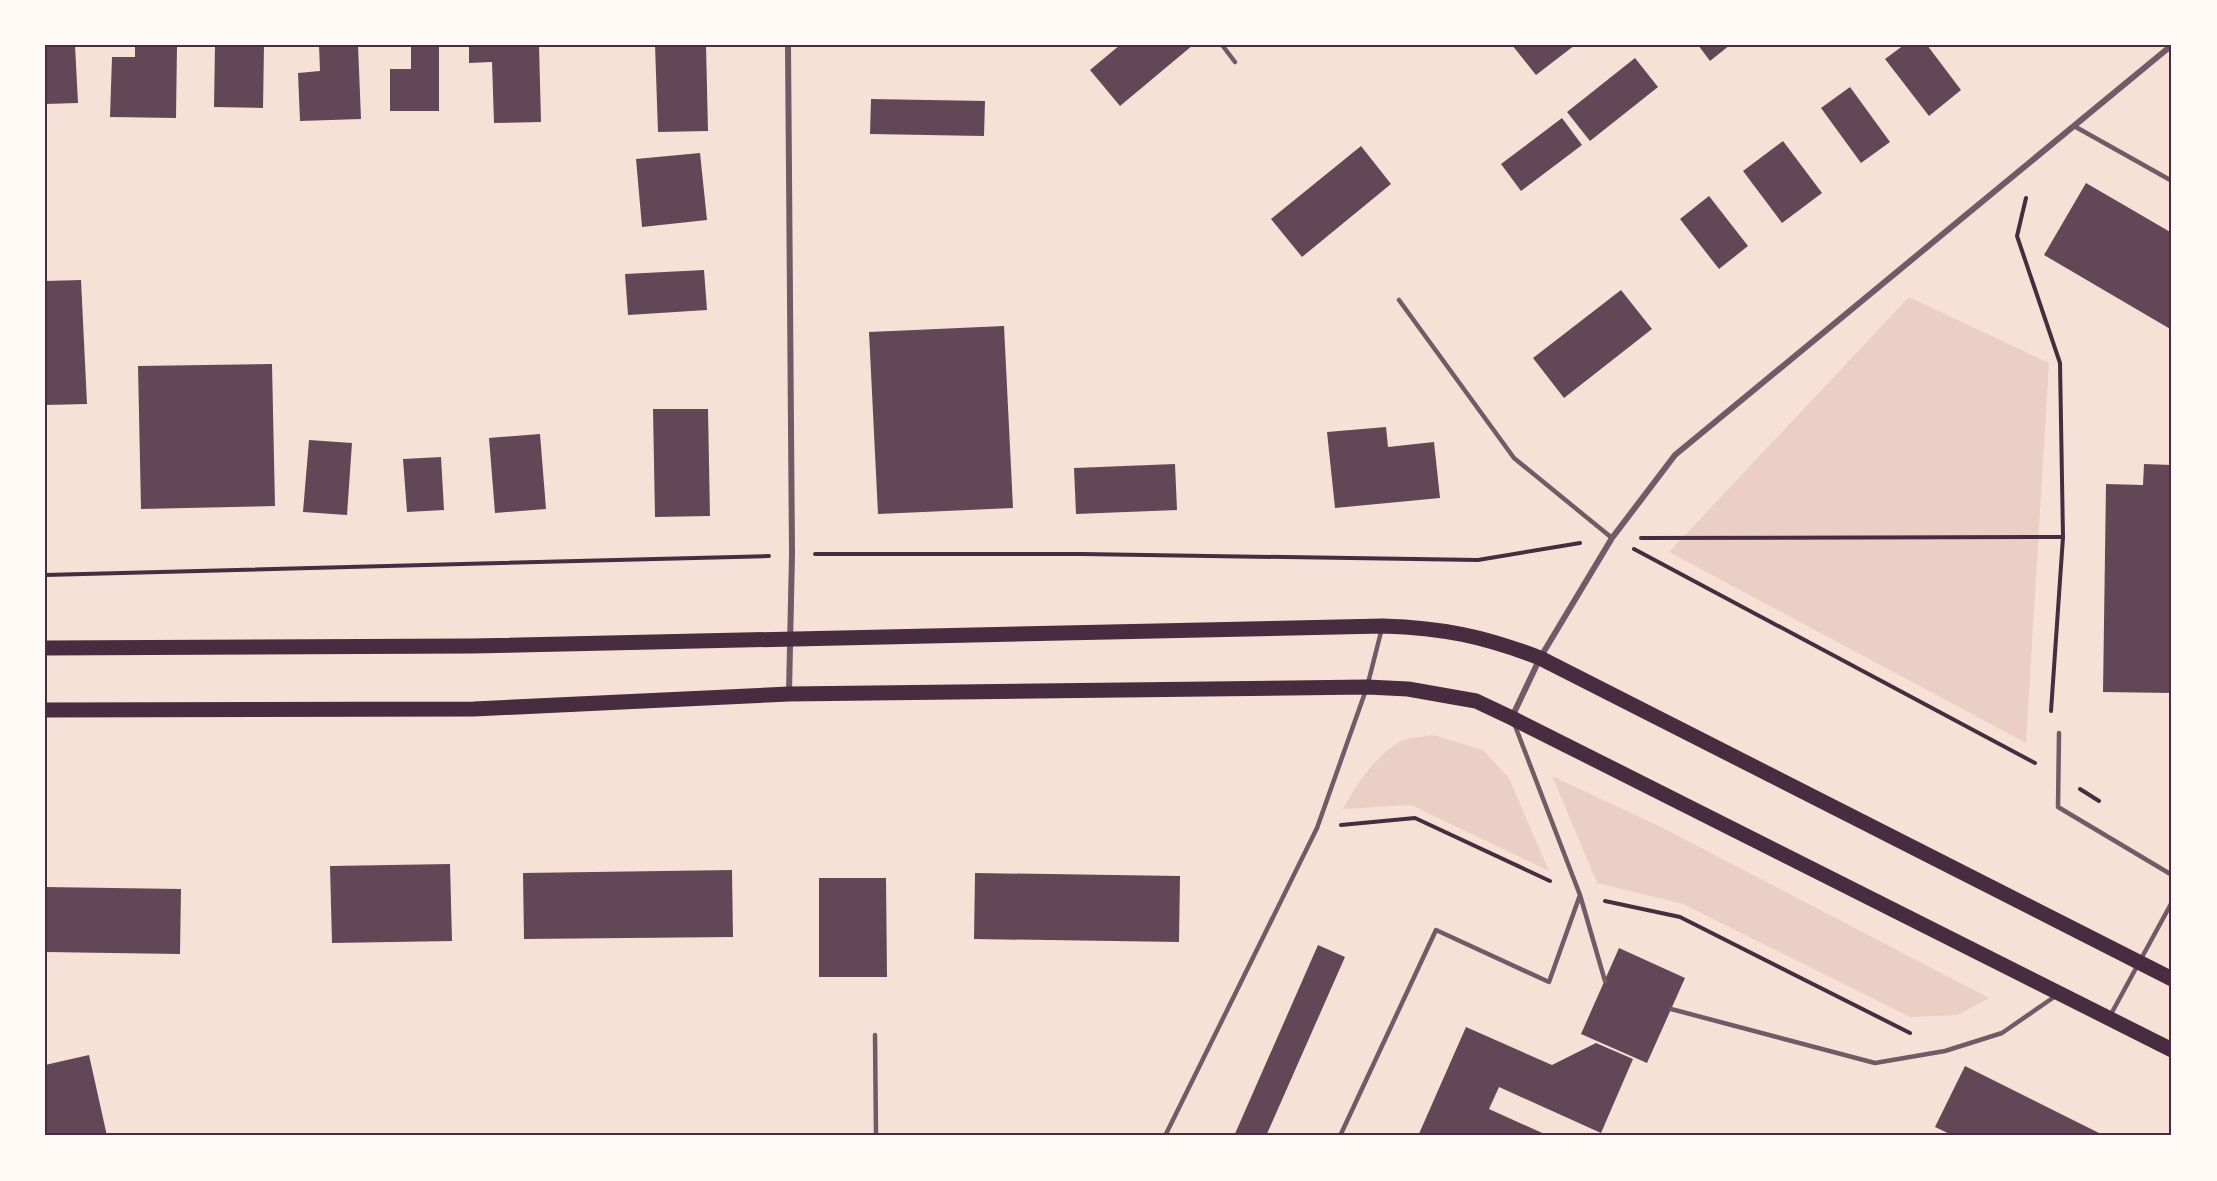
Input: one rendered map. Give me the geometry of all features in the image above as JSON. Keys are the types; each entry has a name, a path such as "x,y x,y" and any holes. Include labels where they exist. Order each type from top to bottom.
{"main road":[{"path":"45,648 472,646 1383,626 1460,632 1496,641 1539,658 2172,979"},
{"path":"45,710 474,709 789,694 1367,687 1453,696 1476,701 1512,718 2172,1050"}],"street":[{"path":"789,45 792,554 789,694"},
{"path":"1512,718 1539,658 1612,538 1674,455 2172,45"}],"lane":[{"path":"1222,45 1235,62"},
{"path":"2074,126 2172,181"},
{"path":"1399,300 1514,458 1612,538"},
{"path":"1165,1136 1317,828 1367,687 1383,626"},
{"path":"1512,718 1580,895 1605,981"},
{"path":"2059,733 2058,807 2172,875"},
{"path":"1340,1136 1436,930 1549,982 1580,895"},
{"path":"2109,1017 2172,902"},
{"path":"1671,1009 1875,1063 1945,1051 2002,1033 2060,992"},
{"path":"875,1035 876,1136"}],"path":[{"path":"2036,158 2017,236 2060,363 2063,537 2050,722"},
{"path":"45,575 716,559 792,554 1082,554 1478,560 1612,538 2063,537"},
{"path":"1612,538 1981,736 2059,774 2106,806"},
{"path":"1317,828 1415,818 1580,895 1680,917 1945,1051"}],"shaded area":[{"path":"1909,297 2049,363 2026,743 1669,552"},
{"path":"1433,735 1483,750 1509,778 1549,871 1411,805 1343,809 1367,771 1391,747 1404,740"},
{"path":"1552,776 1663,828 1989,998 1958,1015 1910,1017 1683,904 1597,883"}],"building":[{"path":"45,45 75,45 78,103 45,104"},
{"path":"135,45 177,45 176,118 110,117 112,57 135,57"},
{"path":"215,45 264,45 263,108 214,107"},
{"path":"319,45 358,45 361,119 300,121 298,73 320,71"},
{"path":"411,45 439,45 439,111 390,111 390,69 411,69"},
{"path":"469,45 539,45 541,122 494,123 492,62 469,63"},
{"path":"655,45 706,45 708,131 658,132"},
{"path":"1120,45 1193,45 1120,106 1090,70"},
{"path":"1512,45 1575,45 1536,75"},
{"path":"1698,45 1730,45 1710,61"},
{"path":"1904,45 1927,45 1961,90 1929,116 1885,59"},
{"path":"1635,58 1658,87 1590,141 1567,112"},
{"path":"1850,87 1890,142 1861,163 1821,108"},
{"path":"871,99 985,101 984,136 870,134"},
{"path":"1562,118 1582,145 1521,191 1501,164"},
{"path":"1783,141 1822,193 1782,223 1743,171"},
{"path":"1361,146 1391,184 1302,257 1271,219"},
{"path":"700,153 707,220 642,227 636,159"},
{"path":"2086,183 2172,233 2172,330 2044,255"},
{"path":"1709,196 1748,246 1719,269 1680,219"},
{"path":"704,270 707,310 628,315 625,274"},
{"path":"81,280 87,404 45,405 45,281"},
{"path":"1621,290 1652,329 1564,398 1533,358"},
{"path":"1004,326 1013,508 878,514 869,332"},
{"path":"272,364 275,506 141,509 138,366"},
{"path":"653,409 708,409 710,516 655,517"},
{"path":"1386,427 1388,447 1434,442 1440,498 1335,508 1327,432"},
{"path":"540,434 546,509 495,513 489,438"},
{"path":"309,440 352,443 347,515 303,512"},
{"path":"441,457 444,510 407,512 403,459"},
{"path":"1175,464 1177,510 1076,514 1074,468"},
{"path":"2144,464 2172,465 2172,693 2103,692 2106,484 2143,485"},
{"path":"450,864 452,941 332,943 330,866"},
{"path":"732,870 733,937 524,939 523,873"},
{"path":"975,873 1180,876 1179,942 974,939"},
{"path":"819,878 886,878 887,977 819,977"},
{"path":"45,887 181,889 180,954 45,952"},
{"path":"1318,945 1345,957 1266,1136 1234,1136"},
{"path":"1619,948 1685,978 1647,1063 1581,1034"},
{"path":"1466,1027 1552,1065 1596,1043 1633,1059 1601,1133 1499,1087 1489,1109 1549,1136 1418,1136"},
{"path":"89,1055 107,1136 45,1136 45,1065"},
{"path":"1965,1066 2099,1133 2097,1136 1954,1136 1935,1127"}]}
